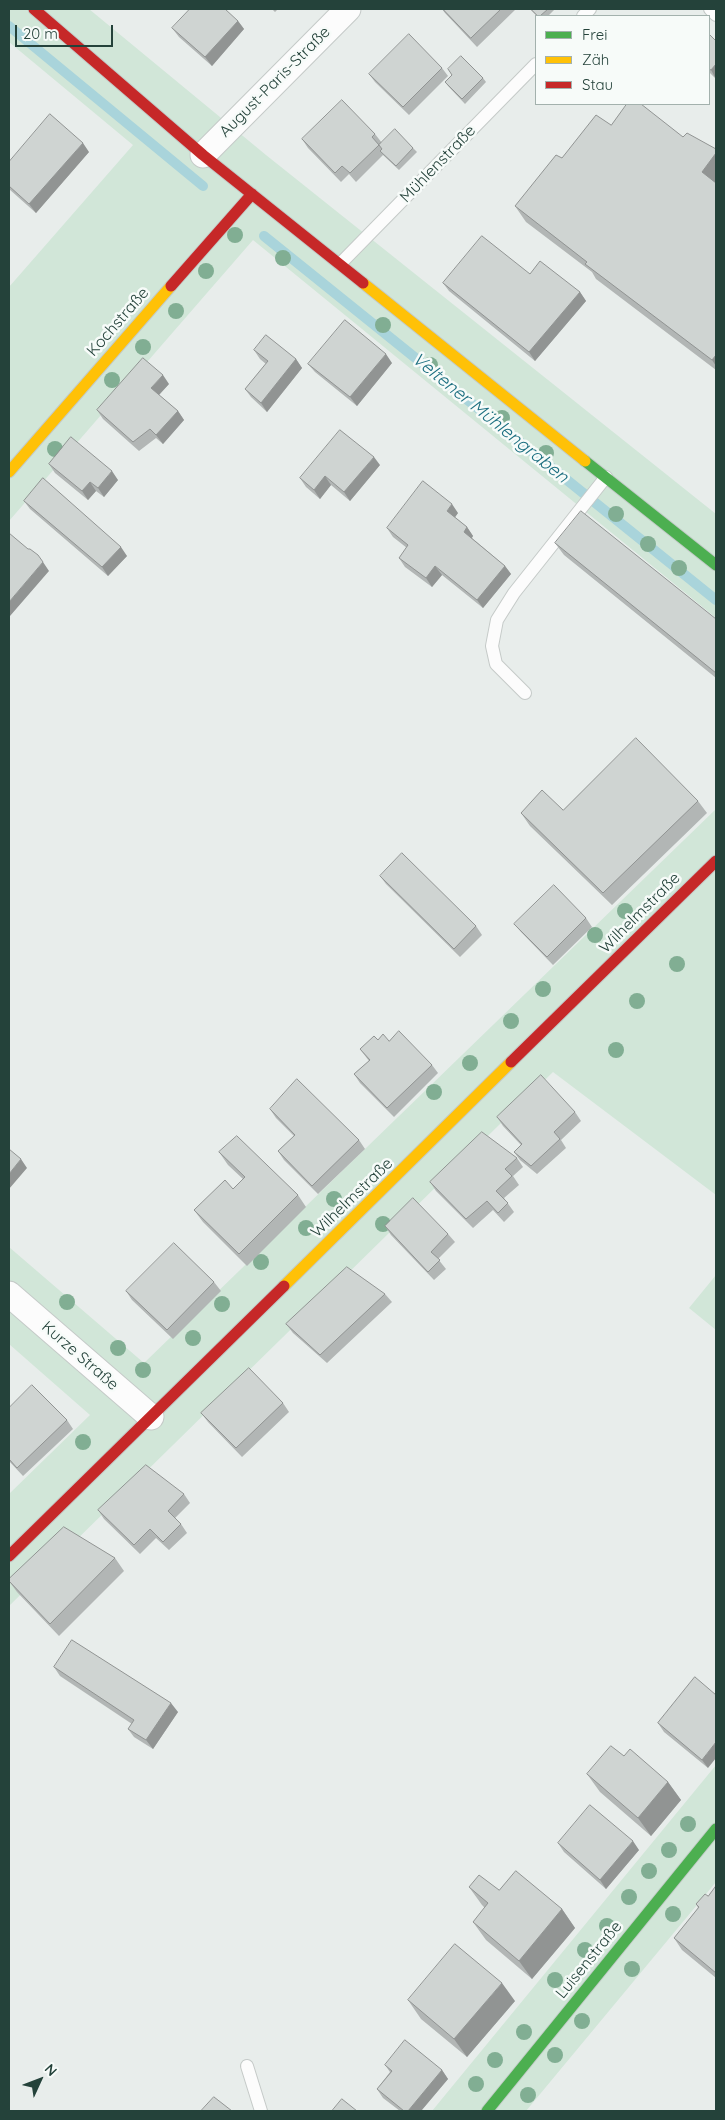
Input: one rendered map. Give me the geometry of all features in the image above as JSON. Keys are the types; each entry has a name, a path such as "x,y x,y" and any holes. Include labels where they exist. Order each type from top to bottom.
{"street":[{"path":"34,9 203,155 716,565"},
{"name":"August-Paris-Straße","path":"203,155 348,9"},
{"name":"Kochstraße","path":"9,472 252,194"},
{"name":"Wilhelmstraße","path":"9,1556 716,861"},
{"name":"Kurze Straße","path":"9,1294 151,1417"},
{"name":"Luisenstraße","path":"487,2111 716,1829"}],"lane":[{"path":"710,9 716,16"},
{"name":"Mühlenstraße","path":"340,264 535,65"},
{"path":"525,693 496,664 492,646 497,620 514,593 606,477"},
{"path":"247,2066 261,2111"}],"green space":[{"path":"9,9 89,9 266,155 716,514 716,618 253,240 9,521 9,287 133,145 9,42"},
{"path":"716,809 716,1195 553,1072 9,1606 9,1494 90,1415 9,1344 9,1247 144,1363"},
{"path":"716,1275 716,1330 689,1308"},
{"path":"716,1765 716,1882 526,2111 432,2111"}],"building":[{"path":"190,9 225,9 238,21 205,57 172,28"},
{"path":"443,9 501,9 471,38"},
{"path":"531,9 548,9 541,15 537,15"},
{"path":"409,34 442,68 403,107 369,74"},
{"path":"710,35 716,41 716,64 711,70"},
{"path":"461,56 483,78 462,99 445,82 452,75 448,69"},
{"path":"342,100 375,134 372,137 379,145 350,173 342,166 335,173 302,139"},
{"path":"626,105 642,105 683,137 687,133 716,149 716,153 702,172 716,183 716,355 712,360 585,264 587,262 515,206 556,155 562,158 596,115 611,125"},
{"path":"50,114 83,143 29,204 9,186 9,162"},
{"path":"395,129 413,148 396,166 380,151 382,149 379,145"},
{"path":"482,236 530,274 540,261 580,292 529,352 443,283"},
{"path":"345,320 386,354 350,397 308,364"},
{"path":"266,335 296,359 261,403 245,389 268,361 254,350"},
{"path":"143,358 163,375 151,388 178,411 156,435 150,429 133,442 97,410"},
{"path":"340,430 374,457 344,492 325,476 314,490 300,478"},
{"path":"71,437 112,471 98,488 90,482 82,491 49,464"},
{"path":"43,478 121,547 102,567 24,501"},
{"path":"423,481 452,504 447,511 467,527 464,532 505,566 477,600 435,566 426,578 399,558 408,545 387,528"},
{"path":"581,511 716,619 716,673 555,543"},
{"path":"9,533 38,555 43,562 9,602"},
{"path":"636,738 698,801 603,893 521,813 542,790 563,810"},
{"path":"402,853 476,926 454,949 380,876"},
{"path":"554,885 586,918 547,957 514,924"},
{"path":"399,1031 432,1065 387,1108 354,1074 370,1060 360,1049 374,1036 378,1040 383,1034 389,1041"},
{"path":"541,1075 575,1112 554,1132 560,1139 531,1166 514,1152 522,1144 497,1117"},
{"path":"297,1079 359,1140 312,1186 278,1151 295,1135 270,1109"},
{"path":"482,1132 517,1158 505,1169 512,1176 496,1191 508,1203 498,1213 487,1201 466,1219 430,1182"},
{"path":"237,1136 298,1195 239,1254 194,1210 225,1180 233,1189 245,1177 219,1152"},
{"path":"9,1149 21,1159 9,1174"},
{"path":"413,1198 448,1234 431,1252 440,1260 428,1272 385,1226"},
{"path":"174,1243 214,1282 167,1330 126,1291"},
{"path":"347,1267 385,1294 320,1355 286,1324"},
{"path":"249,1368 283,1403 236,1448 201,1413"},
{"path":"32,1385 67,1420 17,1468 9,1459 9,1408"},
{"path":"146,1465 184,1494 168,1511 181,1524 163,1542 150,1529 134,1545 98,1510"},
{"path":"64,1527 115,1558 50,1624 9,1579"},
{"path":"72,1640 171,1703 146,1740 128,1729 134,1720 54,1667"},
{"path":"695,1677 716,1695 716,1742 702,1760 658,1723"},
{"path":"611,1746 624,1756 630,1749 668,1782 638,1818 587,1774"},
{"path":"590,1805 633,1841 600,1880 558,1843"},
{"path":"516,1871 562,1909 519,1961 473,1922 488,1903 469,1887 479,1875 499,1890"},
{"path":"716,1886 716,1973 674,1938 699,1907 696,1904 705,1894 708,1896"},
{"path":"455,1944 502,1983 454,2039 408,2000"},
{"path":"405,2040 442,2070 408,2111 404,2111 377,2089 392,2071 385,2065"},
{"path":"214,2097 232,2111 201,2111"},
{"path":"342,2099 357,2111 332,2111"}],"waterway":[{"name":"Veltener Mühlengraben","path":"9,26 203,186"},
{"name":"Veltener Mühlengraben","path":"264,236 716,600"}],"traffic: fast":[{"path":"585,461 716,565"},
{"path":"487,2111 716,1829"}],"traffic: slow":[{"path":"363,283 585,461"},
{"path":"9,472 171,286"},
{"path":"284,1286 511,1062"}],"traffic: jam":[{"path":"34,9 203,155 363,283"},
{"path":"171,286 252,194"},
{"path":"511,1062 716,861"},
{"path":"9,1556 284,1286"}]}
